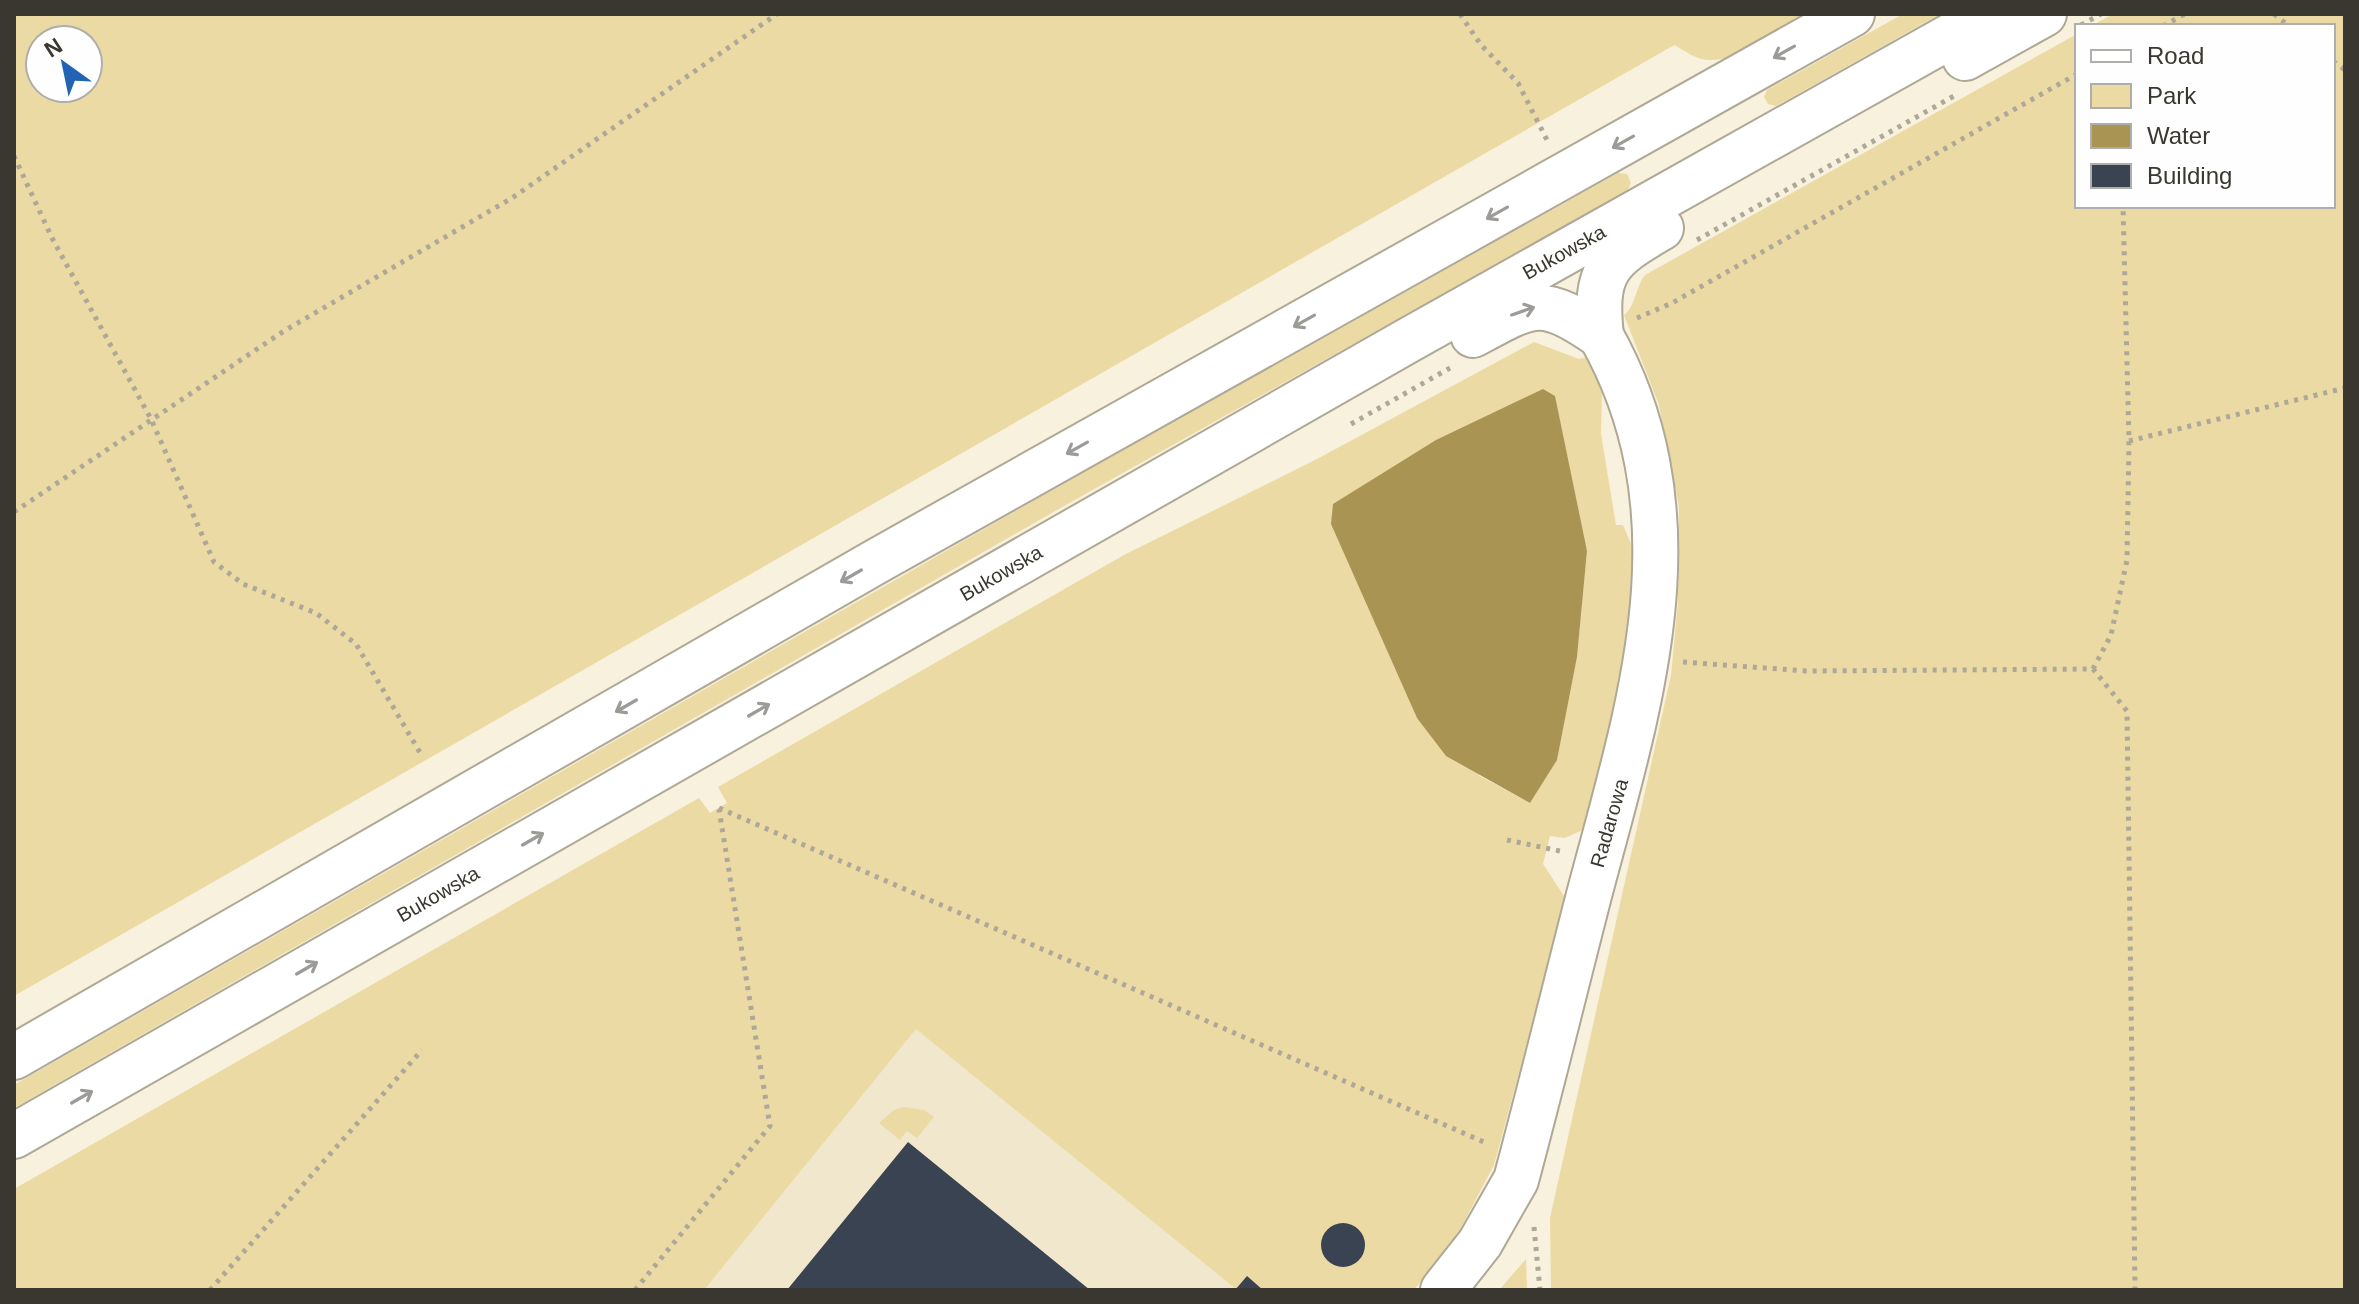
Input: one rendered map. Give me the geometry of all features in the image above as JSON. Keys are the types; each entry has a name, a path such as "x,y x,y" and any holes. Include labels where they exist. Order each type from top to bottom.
{"main road":[{"path":"14,1057 877,561 1852,14"},
{"name":"Bukowska","path":"14,1136 1175,474 1990,14"},
{"path":"1614,329 1599,288 1605,270 1618,254 2044,14"},
{"path":"1681,110 1714,169"},
{"path":"1175,474 1300,431 1524,309 1536,306 1562,311 1614,329"},
{"name":"Radarowa","path":"1443,1290 1505,1203 1522,1160 1627,760 1646,659 1657,554 1655,503 1642,429 1626,385 1614,329"}],"path":[{"path":"14,512 284,331 512,198 777,14"},
{"path":"1460,14 1481,45 1518,83 1565,174"},
{"path":"2084,24 2101,14"},
{"path":"2167,24 2185,14"},
{"path":"1614,329 1672,303 2075,75"},
{"path":"1694,242 1968,88"},
{"path":"14,156 52,238 151,419 214,562 243,584 316,613 356,644 422,756"},
{"path":"2093,669 2111,635 2127,560 2129,441 2123,208"},
{"path":"2129,441 2345,388"},
{"path":"1646,659 1806,671 2093,669"},
{"path":"2093,669 2127,711 2135,1290"},
{"path":"635,1290 770,1126 719,808 1522,1160"},
{"path":"1507,840 1564,851"},
{"path":"210,1290 422,1050"},
{"path":"1538,1242 1540,1290"}],"shaded area":[{"path":"913,984 1287,1290 651,1290"}],"green space":[{"path":"14,14 1807,14 1748,50 1722,59 1701,59 1675,45 14,996"},
{"path":"1903,14 1940,14 1776,106 1768,104 1764,97 1767,90"},
{"path":"2113,14 2345,14 2345,1290 1551,1290 1550,1218 1671,675 1678,603 1679,507 1659,405 1624,315 1631,307 1645,275 2075,35 2075,208 2335,208 2335,24 2095,24"},
{"path":"1618,173 1627,174 1631,183 1628,190 1064,506 14,1108 14,1085 1054,489"},
{"path":"1534,342 1579,359 1587,357 1602,390 1601,434 1616,525 1623,525 1637,558 1627,658 1587,828 1565,838 1550,836 1543,864 1566,899 1494,1165 1455,1239 1414,1290 1263,1290 1247,1277 1236,1289 916,1029 704,1290 14,1290 14,1189 699,798 710,813 727,803 718,787 1124,555 1317,459","holes":["1577,513 1587,551 1577,657 1557,759 1530,803 1480,776 1417,718 1397,670"]},
{"path":"904,1107 924,1110 934,1117 917,1138 907,1131 900,1140 879,1123 894,1110"},
{"path":"1526,1259 1527,1290 1499,1290"}],"water":[{"path":"1543,389 1555,396 1587,551 1577,657 1557,760 1530,803 1446,756 1417,718 1331,524 1333,504 1436,440"}],"building":[{"path":"908,1142 1090,1290 787,1290"},
{"path":"1343,1223 1358,1230 1365,1245 1358,1260 1343,1267 1328,1260 1321,1245 1328,1230"},
{"path":"1247,1276 1263,1290 1235,1290"}]}
